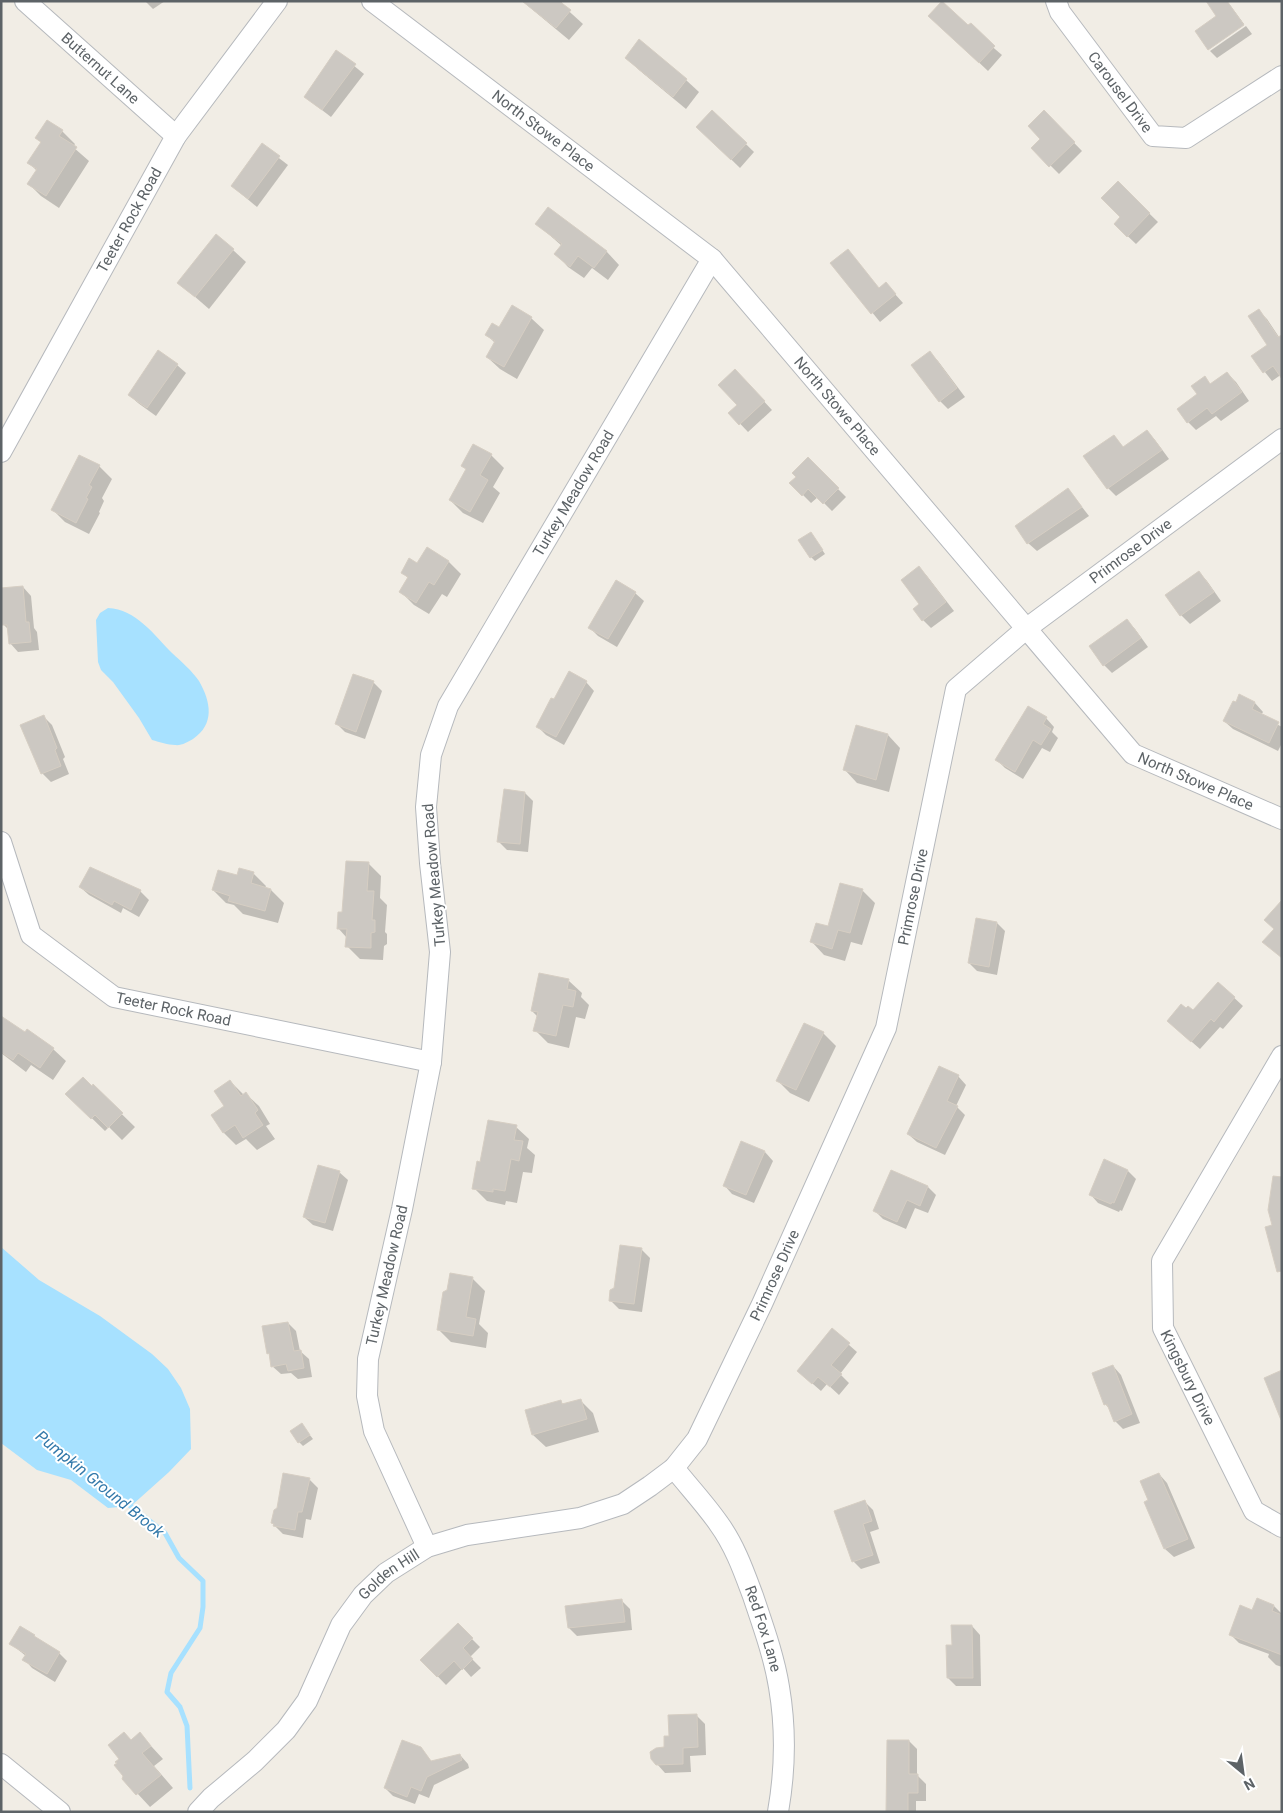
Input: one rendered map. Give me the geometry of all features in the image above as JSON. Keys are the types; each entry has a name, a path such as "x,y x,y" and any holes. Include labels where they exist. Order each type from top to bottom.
{"street":[{"name":"Butternut Lane","path":"25,1 176,136"},
{"name":"Teeter Rock Road","path":"1,452 176,136 277,1"},
{"name":"North Stowe Place","path":"372,1 712,259 1133,754 1282,819"},
{"name":"Carousel Drive","path":"1056,1 1060,12 1153,136 1186,138 1282,76"},
{"name":"Turkey Meadow Road","path":"427,1547 374,1431 366,1396 368,1359 402,1209 431,1062 440,952 426,807 432,755 448,706 712,259"},
{"name":"Primrose Drive","path":"674,1468 697,1439 762,1304 886,1028 956,689 1027,628 1282,440"},
{"name":"Teeter Rock Road","path":"1,842 31,935 114,997 431,1062"},
{"name":"Kingsbury Drive","path":"1282,1056 1162,1261 1163,1328 1254,1511 1282,1527"},
{"name":"Golden Hill","path":"198,1812 211,1798 255,1761 286,1730 307,1701 341,1625 362,1595 386,1573 427,1547 467,1535 580,1518 623,1504 674,1468"},
{"name":"Red Fox Lane","path":"674,1468 720,1524 741,1563 765,1631 780,1687 784,1742 778,1812"},
{"path":"1,1764 60,1812"}],"water":[{"path":"108,608 118,609 127,613 144,624 199,681 206,697 209,712 205,727 193,739 184,744 177,745 152,740 113,682 101,670 98,662 96,620 100,613"},
{"path":"1,1247 39,1280 100,1316 152,1354 168,1369 181,1388 190,1409 191,1449 169,1472 131,1506 108,1508 71,1480 37,1470 1,1443"}],"building":[{"path":"522,1 559,1 571,10 556,28"},
{"path":"942,1 968,25 971,23 995,46 979,63 928,16"},
{"path":"1206,1 1227,1 1244,25 1208,50 1195,31 1216,16"},
{"path":"639,39 687,79 673,97 625,58"},
{"path":"336,50 356,64 322,110 304,97"},
{"path":"712,110 747,143 731,160 696,127"},
{"path":"1044,110 1075,142 1049,167 1031,148 1040,139 1028,126"},
{"path":"47,120 63,130 59,136 77,147 46,196 27,184 37,169 27,163 41,142 35,138"},
{"path":"262,143 280,156 248,199 231,186"},
{"path":"1118,181 1150,213 1127,237 1114,224 1120,217 1101,198"},
{"path":"548,207 607,251 594,268 578,256 570,267 554,254 562,244 535,224"},
{"path":"216,234 234,249 195,297 177,283"},
{"path":"848,249 879,288 886,282 896,294 871,314 830,263"},
{"path":"512,305 532,317 504,367 486,357 495,341 485,335 492,323 499,327"},
{"path":"1259,309 1278,337 1282,335 1282,379 1273,366 1263,373 1251,356 1267,345 1248,316"},
{"path":"158,350 178,364 147,408 128,395"},
{"path":"930,351 957,388 939,402 911,365"},
{"path":"735,369 765,401 739,425 728,413 737,405 718,385"},
{"path":"1227,372 1242,392 1212,414 1207,408 1187,423 1177,409 1197,394 1191,386 1205,376 1210,384"},
{"path":"1147,430 1162,450 1107,489 1083,456 1114,435 1123,447"},
{"path":"473,444 492,454 480,475 488,480 470,512 449,500 466,469 461,466"},
{"path":"79,455 100,465 89,485 92,487 86,498 88,499 76,523 51,510"},
{"path":"808,457 839,488 823,504 808,489 802,496 789,483 796,477 792,473"},
{"path":"1068,488 1082,507 1027,544 1015,526"},
{"path":"811,532 823,550 810,558 798,540"},
{"path":"427,547 449,561 434,585 429,582 416,603 399,592 408,577 401,573 409,558 417,563"},
{"path":"919,566 946,602 922,621 913,609 919,604 901,580"},
{"path":"1199,571 1214,592 1180,616 1165,595"},
{"path":"616,580 636,592 608,639 588,628"},
{"path":"23,586 26,622 29,622 31,642 9,644 7,625 2,625 1,588"},
{"path":"1127,619 1141,638 1103,666 1089,646"},
{"path":"569,671 587,681 556,737 536,727 551,698 554,699"},
{"path":"353,674 374,681 356,732 335,724"},
{"path":"1239,694 1255,702 1252,709 1279,722 1269,743 1223,721 1233,701 1236,702"},
{"path":"1028,706 1047,717 1043,724 1051,729 1041,745 1033,740 1015,772 995,760"},
{"path":"44,715 57,748 55,750 61,766 41,774 20,725"},
{"path":"856,725 888,734 876,780 843,770"},
{"path":"504,789 525,792 520,844 497,842"},
{"path":"346,861 369,862 367,891 374,891 372,920 375,920 375,932 371,933 371,948 345,947 347,929 337,929 338,912 342,912"},
{"path":"90,867 141,890 131,910 114,901 112,905 79,887"},
{"path":"239,868 254,872 251,883 271,889 265,911 228,901 230,896 212,890 218,870 237,875"},
{"path":"840,883 863,889 850,933 838,930 832,949 810,942 816,923 828,926"},
{"path":"1282,900 1282,958 1262,942 1274,929 1264,920"},
{"path":"976,918 997,922 989,967 968,963"},
{"path":"539,973 569,979 567,989 576,991 573,1007 563,1005 556,1036 533,1031 538,1012 531,1011"},
{"path":"1218,982 1235,997 1214,1022 1211,1019 1191,1042 1167,1021 1181,1004 1193,1010"},
{"path":"1,1016 25,1032 27,1029 54,1048 40,1068 18,1053 13,1060 1,1052"},
{"path":"804,1023 824,1032 796,1090 776,1081"},
{"path":"939,1066 959,1075 947,1101 958,1106 936,1148 907,1134"},
{"path":"83,1077 123,1113 108,1128 95,1115 91,1119 65,1094"},
{"path":"230,1080 241,1096 246,1092 258,1110 255,1113 263,1125 243,1138 235,1125 223,1133 211,1115 224,1106 214,1091"},
{"path":"488,1120 517,1125 514,1140 523,1141 519,1161 511,1159 505,1191 493,1189 493,1192 472,1189 477,1161 480,1162"},
{"path":"741,1141 765,1151 746,1195 723,1186"},
{"path":"1104,1159 1128,1170 1114,1203 1112,1202 1111,1204 1089,1195"},
{"path":"318,1165 340,1171 325,1223 303,1217"},
{"path":"891,1170 928,1186 920,1206 907,1200 897,1222 873,1211"},
{"path":"1273,1176 1282,1177 1282,1271 1277,1272 1265,1227 1272,1225 1268,1210"},
{"path":"620,1245 642,1248 634,1304 609,1301 610,1290 614,1288"},
{"path":"450,1273 473,1277 466,1317 476,1319 473,1336 437,1330 443,1292 447,1290"},
{"path":"288,1322 294,1351 301,1350 304,1368 288,1371 286,1364 271,1367 262,1326"},
{"path":"832,1328 850,1343 831,1365 842,1374 830,1387 818,1377 812,1384 797,1371"},
{"path":"1113,1365 1132,1414 1114,1422 1107,1404 1104,1405 1092,1373"},
{"path":"1282,1370 1282,1420 1281,1420 1264,1378"},
{"path":"581,1399 587,1419 532,1435 525,1410 561,1400 562,1404"},
{"path":"302,1423 310,1435 298,1443 290,1431"},
{"path":"283,1473 310,1478 302,1512 298,1512 295,1530 273,1526 274,1524 271,1523 274,1510 277,1508"},
{"path":"1159,1473 1188,1539 1164,1549 1144,1502 1148,1500 1140,1481"},
{"path":"865,1500 872,1521 863,1524 873,1555 852,1562 834,1511"},
{"path":"1257,1598 1274,1605 1272,1611 1282,1615 1282,1655 1229,1635 1240,1605 1252,1610"},
{"path":"622,1599 625,1622 568,1628 565,1606"},
{"path":"458,1623 473,1638 463,1648 473,1659 462,1670 454,1661 437,1677 420,1660"},
{"path":"951,1625 972,1625 973,1678 947,1678 946,1645 952,1645"},
{"path":"20,1626 60,1652 47,1674 22,1660 26,1654 9,1644"},
{"path":"697,1714 698,1747 683,1748 683,1764 656,1765 651,1759 650,1752 656,1748 664,1747 664,1736 669,1736 668,1715"},
{"path":"124,1732 131,1740 140,1732 151,1746 142,1753 161,1775 136,1795 122,1779 123,1776 114,1765 119,1759 108,1745"},
{"path":"402,1740 421,1747 431,1761 460,1754 462,1760 427,1777 421,1791 411,1787 407,1797 384,1788"},
{"path":"887,1740 909,1740 909,1774 918,1774 918,1793 908,1793 908,1812 886,1812"}],"waterway":[{"name":"Pumpkin Ground Brook","path":"128,1504 165,1533 179,1558 203,1581 203,1607 200,1628 171,1673 167,1692 180,1707 187,1726 190,1788"}]}
